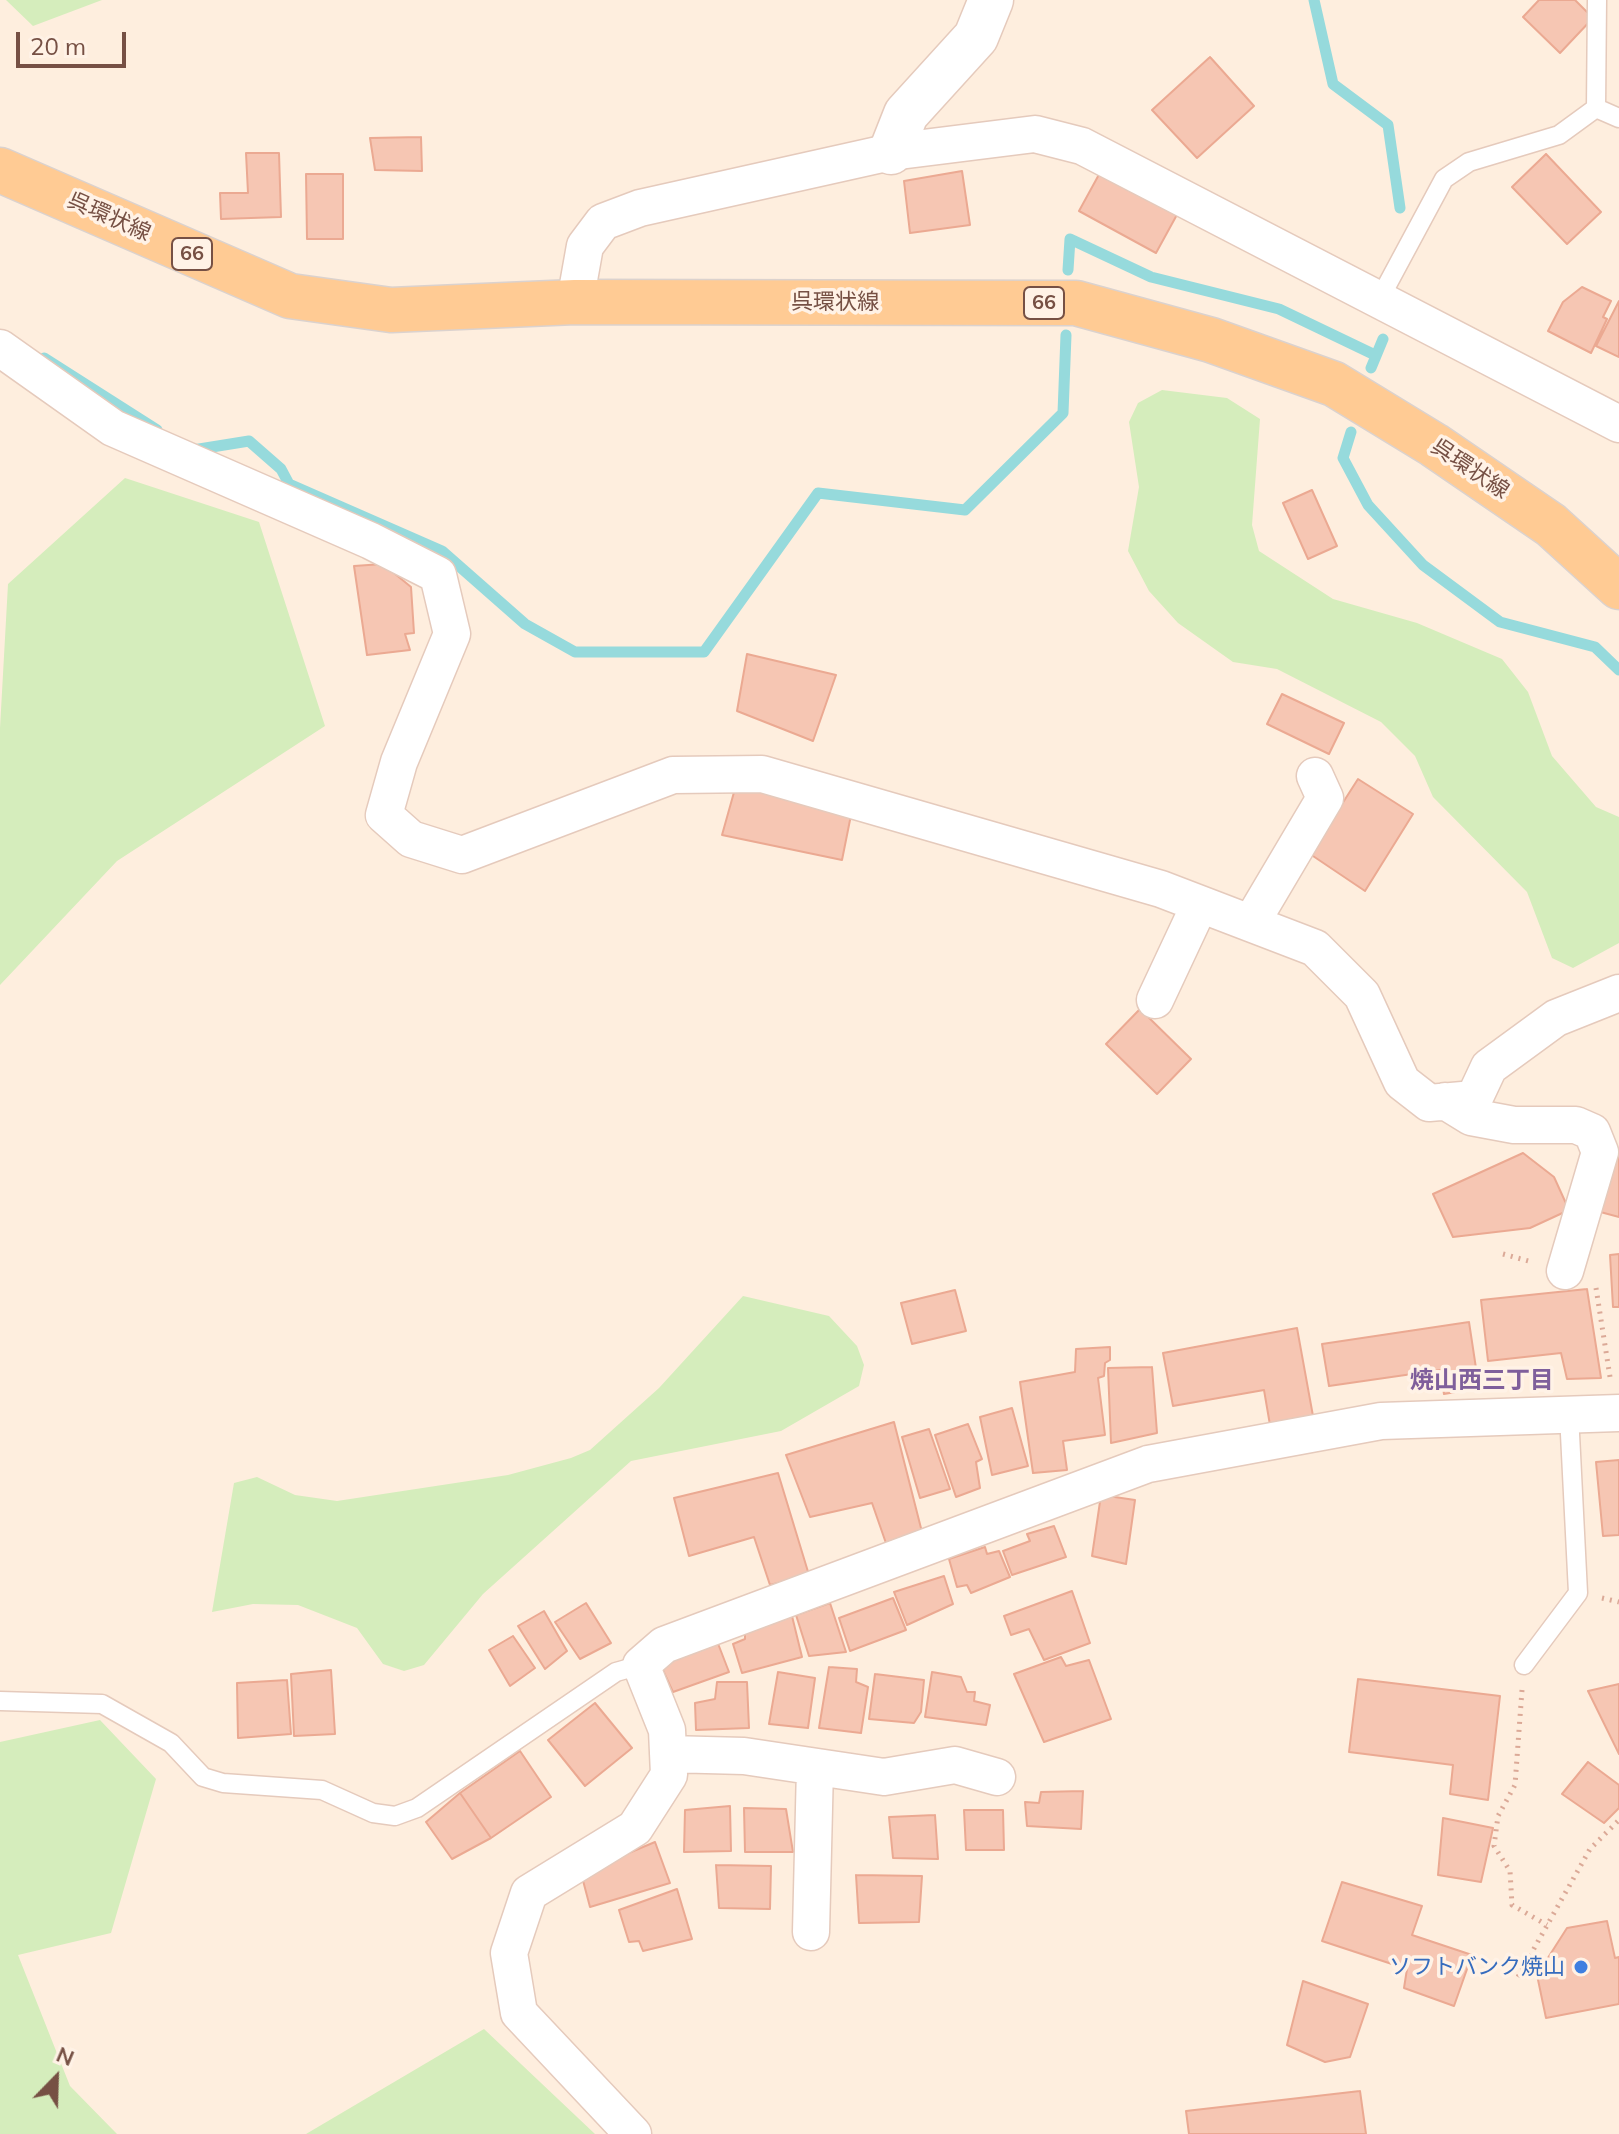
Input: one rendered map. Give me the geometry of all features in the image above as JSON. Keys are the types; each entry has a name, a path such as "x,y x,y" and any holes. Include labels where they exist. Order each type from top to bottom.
{"main road":[{"name":"呉環状線","path":"0,170 290,296 391,310 575,302 1076,303 1211,340 1334,384 1434,445 1551,525 1619,587"}],"street":[{"path":"891,152 906,114 976,37 991,0"},
{"path":"575,302 585,246 603,222 640,208 891,152 1035,134 1082,146 1619,424"},
{"path":"0,348 113,428 371,541 438,575 452,634 399,762 384,815 411,839 462,855 673,775 762,774 1161,889 1315,948 1362,995 1402,1082 1429,1103 1474,1099 1489,1067 1556,1018 1619,993"},
{"path":"1251,923 1325,798 1315,776"},
{"path":"1155,1000 1200,904"},
{"path":"1445,1101 1471,1117 1514,1125 1606,1125 1565,1271"},
{"path":"633,2134 519,2013 509,1953 529,1893 635,1828 669,1775 667,1730 641,1665 664,1645 1148,1464 1381,1421 1617,1413"},
{"path":"668,1754 744,1756 884,1777 955,1765 997,1777"},
{"path":"811,1932 815,1767"}],"lane":[{"path":"1596,108 1597,0"},
{"path":"1596,108 1619,118"},
{"path":"1379,300 1444,179 1469,162 1559,135 1596,108"},
{"path":"1524,1665 1578,1593 1569,1414"},
{"path":"0,1701 102,1704 171,1743 203,1777 223,1783 322,1790 373,1813 395,1816 417,1808 616,1672 641,1665"}],"path":[{"path":"1503,1254 1595,1279 1617,1413"},
{"path":"1524,1665 1515,1785 1498,1816 1494,1846 1510,1871 1512,1905 1547,1925"},
{"path":"1518,1977 1590,1849 1619,1820"}],"green space":[{"path":"6,0 102,0 33,26"},
{"path":"1162,390 1227,398 1260,419 1252,525 1259,551 1333,599 1417,623 1502,659 1528,692 1552,756 1596,807 1619,817 1619,943 1573,968 1552,958 1527,892 1433,797 1415,756 1381,722 1277,669 1233,662 1178,623 1149,591 1128,551 1139,487 1129,422 1138,403"},
{"path":"125,478 259,522 325,726 117,861 0,985 0,728 8,584"},
{"path":"743,1296 829,1316 857,1346 864,1365 859,1386 781,1431 631,1461 483,1594 424,1665 404,1671 383,1664 357,1628 298,1605 253,1604 212,1612 234,1483 257,1477 295,1495 337,1501 508,1475 571,1458 590,1450 659,1388"},
{"path":"100,1720 156,1779 111,1933 18,1955 70,2086 117,2134 0,2134 0,1742"},
{"path":"484,2029 595,2134 306,2134"}],"building":[{"path":"1539,0 1575,0 1593,18 1560,53 1523,17"},
{"path":"1210,57 1254,106 1197,158 1152,110"},
{"path":"421,137 422,171 375,170 370,138"},
{"path":"246,153 279,153 281,217 221,219 220,193 248,193"},
{"path":"1546,154 1601,212 1567,244 1512,187"},
{"path":"1102,169 1179,211 1156,253 1079,211"},
{"path":"962,171 970,225 910,233 904,181"},
{"path":"306,174 343,174 343,239 307,239"},
{"path":"1582,287 1611,301 1603,317 1607,319 1591,353 1548,331 1563,302"},
{"path":"1619,301 1619,357 1596,346"},
{"path":"1312,490 1337,546 1308,559 1283,503"},
{"path":"383,564 411,587 414,633 405,634 410,650 367,655 354,566"},
{"path":"747,654 836,675 813,741 737,711"},
{"path":"1282,694 1344,723 1329,754 1267,724"},
{"path":"738,778 852,810 842,860 722,835"},
{"path":"1358,779 1413,814 1365,891 1310,854"},
{"path":"1140,1009 1191,1059 1157,1094 1106,1044"},
{"path":"1609,1150 1619,1152 1619,1217 1593,1210"},
{"path":"1523,1153 1554,1177 1569,1210 1530,1228 1453,1237 1433,1194"},
{"path":"1619,1254 1619,1307 1613,1307 1610,1255"},
{"path":"1587,1289 1601,1378 1567,1379 1561,1353 1488,1361 1481,1300"},
{"path":"955,1290 966,1331 912,1344 901,1303"},
{"path":"1469,1322 1479,1388 1444,1394 1440,1370 1329,1386 1322,1344"},
{"path":"1297,1328 1313,1416 1270,1425 1264,1390 1173,1406 1163,1353"},
{"path":"1110,1347 1110,1360 1105,1363 1104,1376 1098,1378 1105,1435 1063,1441 1067,1470 1033,1473 1020,1382 1075,1372 1076,1349"},
{"path":"1152,1367 1157,1433 1111,1443 1108,1368"},
{"path":"1012,1408 1028,1466 992,1475 980,1417"},
{"path":"894,1422 923,1536 888,1549 872,1503 810,1517 786,1455"},
{"path":"968,1424 982,1459 976,1462 980,1488 956,1497 935,1435"},
{"path":"929,1429 950,1489 920,1498 902,1437"},
{"path":"1619,1460 1619,1535 1603,1536 1596,1462"},
{"path":"778,1473 809,1575 770,1585 754,1537 689,1556 674,1498"},
{"path":"1101,1495 1135,1500 1126,1564 1092,1556"},
{"path":"1054,1526 1066,1557 1012,1575 1003,1551 1030,1541 1027,1534"},
{"path":"985,1547 987,1554 999,1551 1010,1577 971,1593 967,1585 957,1587 949,1559"},
{"path":"944,1576 953,1604 907,1625 894,1592"},
{"path":"1072,1591 1090,1643 1044,1660 1029,1629 1011,1635 1004,1616"},
{"path":"893,1598 906,1630 850,1651 839,1618"},
{"path":"586,1603 611,1643 580,1659 555,1622"},
{"path":"830,1603 846,1652 809,1656 796,1615"},
{"path":"544,1611 567,1651 545,1669 518,1626"},
{"path":"792,1616 802,1657 742,1673 733,1644 745,1639 745,1626"},
{"path":"513,1636 535,1668 510,1686 489,1650"},
{"path":"717,1641 729,1672 673,1692 660,1664"},
{"path":"1061,1657 1066,1666 1089,1660 1111,1719 1044,1742 1014,1674"},
{"path":"829,1667 857,1669 856,1682 868,1687 861,1733 819,1728"},
{"path":"331,1670 335,1734 294,1736 291,1674"},
{"path":"778,1672 815,1678 808,1728 769,1724"},
{"path":"932,1672 961,1677 967,1692 975,1692 974,1701 990,1705 986,1725 925,1717"},
{"path":"875,1674 924,1680 921,1712 914,1723 869,1719"},
{"path":"1358,1679 1500,1696 1488,1800 1450,1794 1453,1765 1349,1752"},
{"path":"287,1680 291,1734 238,1738 237,1683"},
{"path":"717,1682 747,1682 749,1728 696,1730 695,1703 715,1699"},
{"path":"1619,1684 1619,1754 1588,1691"},
{"path":"595,1703 632,1748 585,1786 548,1740"},
{"path":"520,1751 551,1797 491,1838 460,1793"},
{"path":"1588,1762 1619,1785 1619,1808 1604,1823 1562,1794"},
{"path":"1083,1791 1081,1829 1027,1826 1025,1802 1039,1803 1041,1792"},
{"path":"460,1793 491,1838 452,1859 426,1822"},
{"path":"730,1806 731,1851 684,1852 685,1810"},
{"path":"744,1808 786,1809 793,1852 745,1852"},
{"path":"964,1810 1003,1810 1004,1850 966,1850"},
{"path":"935,1815 938,1859 893,1858 889,1817"},
{"path":"1443,1818 1493,1828 1481,1882 1438,1875"},
{"path":"655,1842 670,1883 590,1907 581,1873"},
{"path":"716,1865 771,1866 770,1909 719,1908"},
{"path":"856,1875 922,1876 919,1922 859,1923"},
{"path":"1342,1882 1422,1906 1412,1935 1472,1955 1454,2006 1404,1988 1407,1969 1322,1941"},
{"path":"677,1889 692,1939 643,1951 639,1941 629,1942 619,1910"},
{"name":"ソフトバンク焼山","path":"1607,1921 1615,1958 1619,1957 1619,2004 1546,2018 1537,1975 1567,1928"},
{"path":"1303,1981 1368,2004 1350,2057 1325,2062 1287,2045"},
{"path":"1360,2091 1366,2134 1189,2134 1186,2111"}],"waterway":[{"path":"1314,0 1333,84 1388,125 1400,208"},
{"path":"1068,270 1070,239 1151,277 1279,309 1375,355"},
{"path":"193,450 249,441 281,469 289,484 442,551 525,624 575,652 704,652 818,493 965,510 1063,413 1066,335"},
{"path":"1371,368 1383,339"},
{"path":"44,358 157,430"},
{"path":"1351,432 1343,458 1368,505 1423,565 1500,622 1595,647 1619,670"}],"place":[{"name":"ソフトバンク焼山","path":"1581,1967"}],"district":[{"name":"焼山西三丁目","path":"1482,1381"}]}
